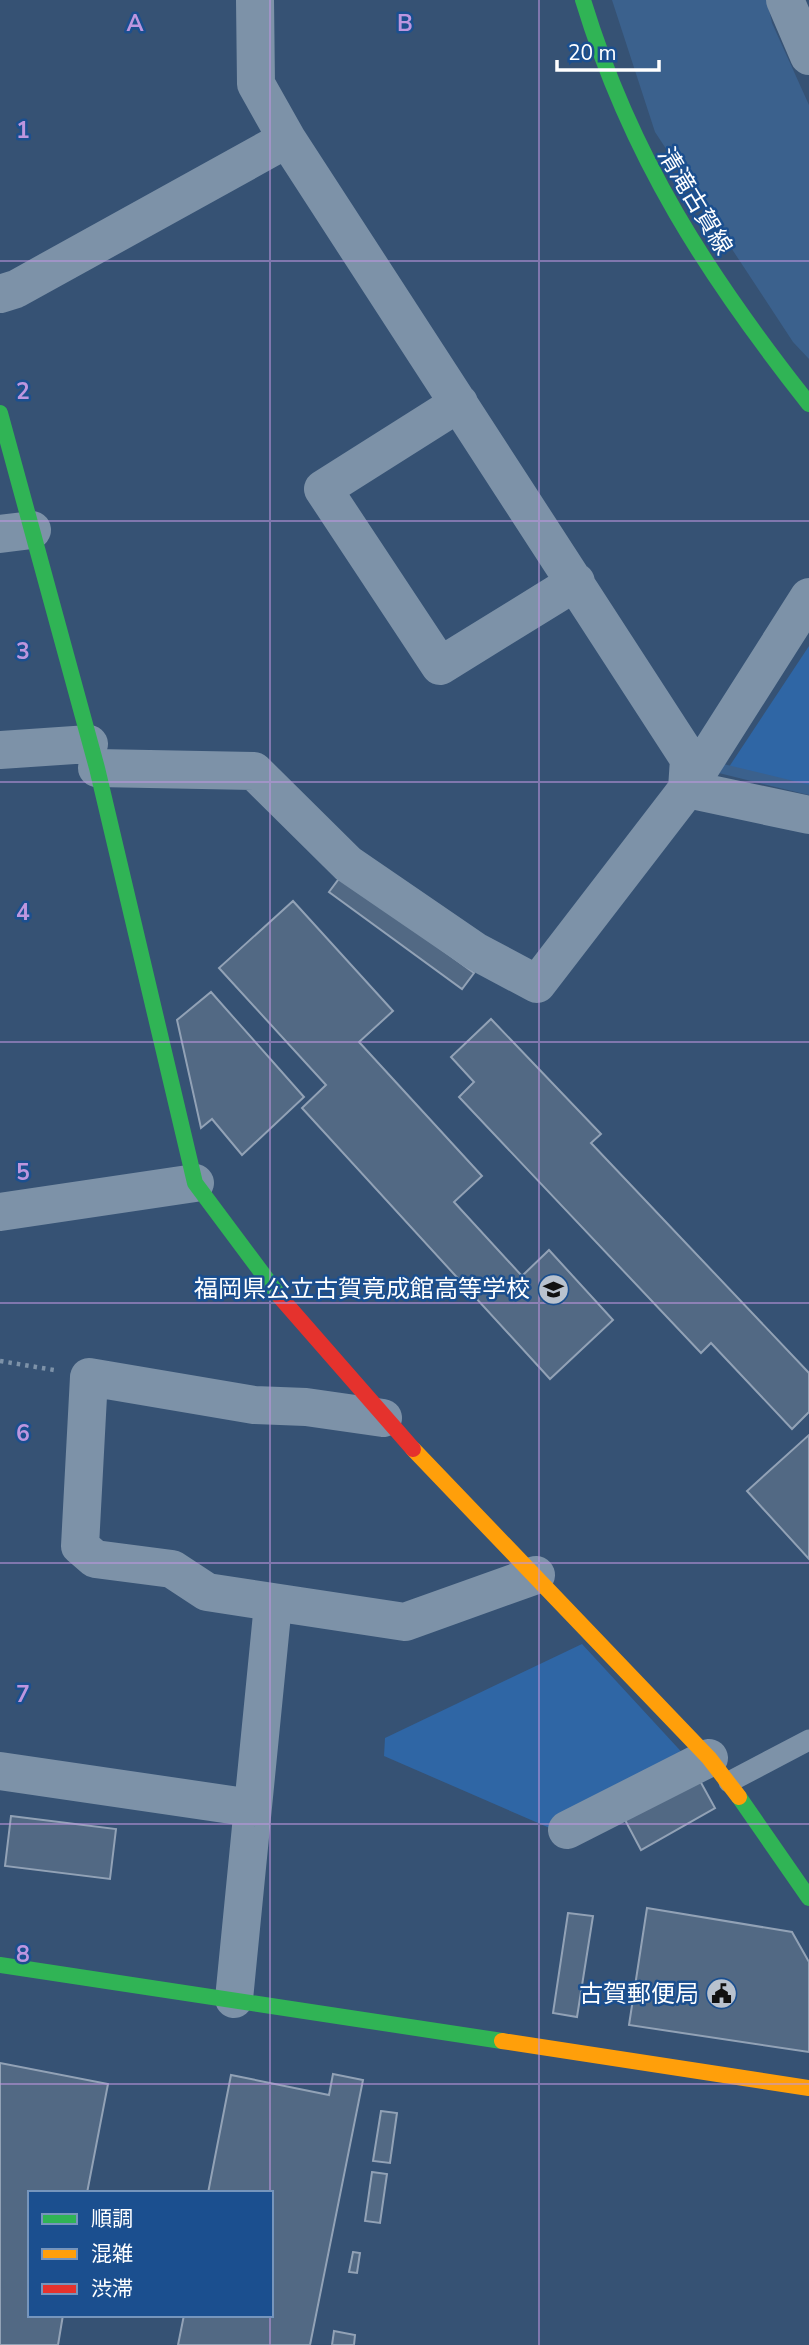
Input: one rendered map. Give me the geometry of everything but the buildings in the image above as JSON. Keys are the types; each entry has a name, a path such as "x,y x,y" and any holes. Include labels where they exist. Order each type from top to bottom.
{"street":[{"path":"255,0 256,84 287,139 689,759 687,789"},
{"name":"清滝古賀線","path":"583,0 595,48 635,144 696,249 752,332 809,404"},
{"path":"794,3 809,56"},
{"path":"0,294 16,289 287,139"},
{"path":"459,403 323,489 440,666 576,582"},
{"path":"0,413 16,532 93,756 195,1183 287,1307 383,1418 451,1492 536,1575 719,1770 809,1898"},
{"path":"0,750 254,771 348,864 475,951 537,984 687,789 809,597"},
{"path":"687,789 809,815"},
{"path":"0,1212 195,1183"},
{"path":"383,1418 306,1407 254,1405 89,1377 79,1546 95,1559 173,1569 207,1592 405,1622 536,1575"},
{"path":"234,1999 273,1604"},
{"path":"567,1830 719,1770"},
{"path":"0,1771 252,1808"},
{"path":"0,1965 809,2088"}],"lane":[{"path":"719,1770 809,1740"}],"path":[{"path":"0,1361 89,1377"}],"shaded area":[{"path":"612,0 767,0 772,23 809,105 809,359 793,342 655,132"},
{"path":"809,646 809,792 725,773"},
{"path":"582,1644 688,1759 552,1829 384,1756 385,1738"}],"waterway":[{"path":"719,768 809,790"}],"traffic: fast":[{"path":"583,0 624,112 676,213 738,309 809,404"},
{"path":"0,413 97,768 195,1183 280,1297"},
{"path":"739,1797 809,1898"},
{"path":"0,1965 502,2041"}],"traffic: slow":[{"path":"413,1449 709,1758 739,1797"},
{"path":"502,2041 809,2088"}],"traffic: jam":[{"path":"280,1297 413,1449"}],"place":[{"name":"福岡県公立古賀竟成館高等学校","path":"553,1289"},
{"name":"古賀郵便局","path":"722,1994"}]}
